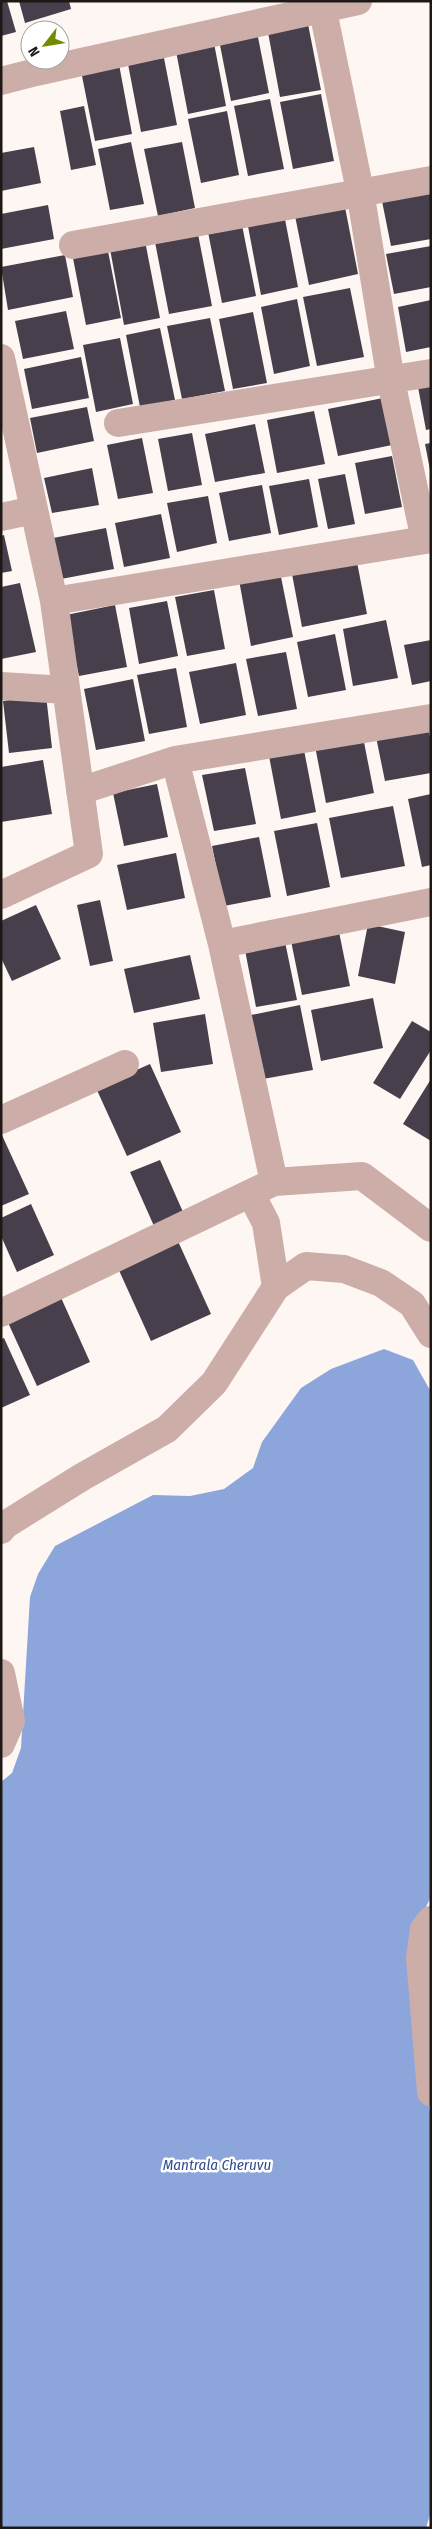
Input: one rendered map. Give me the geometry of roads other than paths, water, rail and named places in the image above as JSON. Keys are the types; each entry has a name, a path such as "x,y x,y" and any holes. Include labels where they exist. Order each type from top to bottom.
{"street":[{"path":"1,81 321,5 358,1"},
{"path":"54,601 428,539 391,381 360,191 321,5"},
{"path":"74,245 360,191 431,180"},
{"path":"1,358 54,601 89,854 1,895"},
{"path":"118,423 391,381 431,373"},
{"path":"1,517 34,510"},
{"path":"1,686 66,690"},
{"path":"80,791 175,760 431,718"},
{"path":"175,760 222,944 263,1188 266,1223 276,1287"},
{"path":"222,944 431,902"},
{"path":"1,1120 125,1064"},
{"path":"1,1312 263,1188 362,1176 431,1228"},
{"path":"1,1530 5,1525 82,1477 167,1429 214,1383 276,1287 306,1266 344,1269 381,1283 412,1304 431,1334"},
{"path":"1,1672 11,1721 1,1744"},
{"path":"431,1920 424,1929 420,1958 431,2092"}],"water":[{"name":"Mantrala Cheruvu","path":"384,1349 413,1360 431,1392 431,1897 408,1942 417,2032 431,2119 431,2511 426,2528 1,2528 1,1782 12,1773 21,1748 30,1597 38,1574 55,1546 153,1495 190,1496 224,1489 253,1468 262,1442 301,1388 331,1369"}]}
